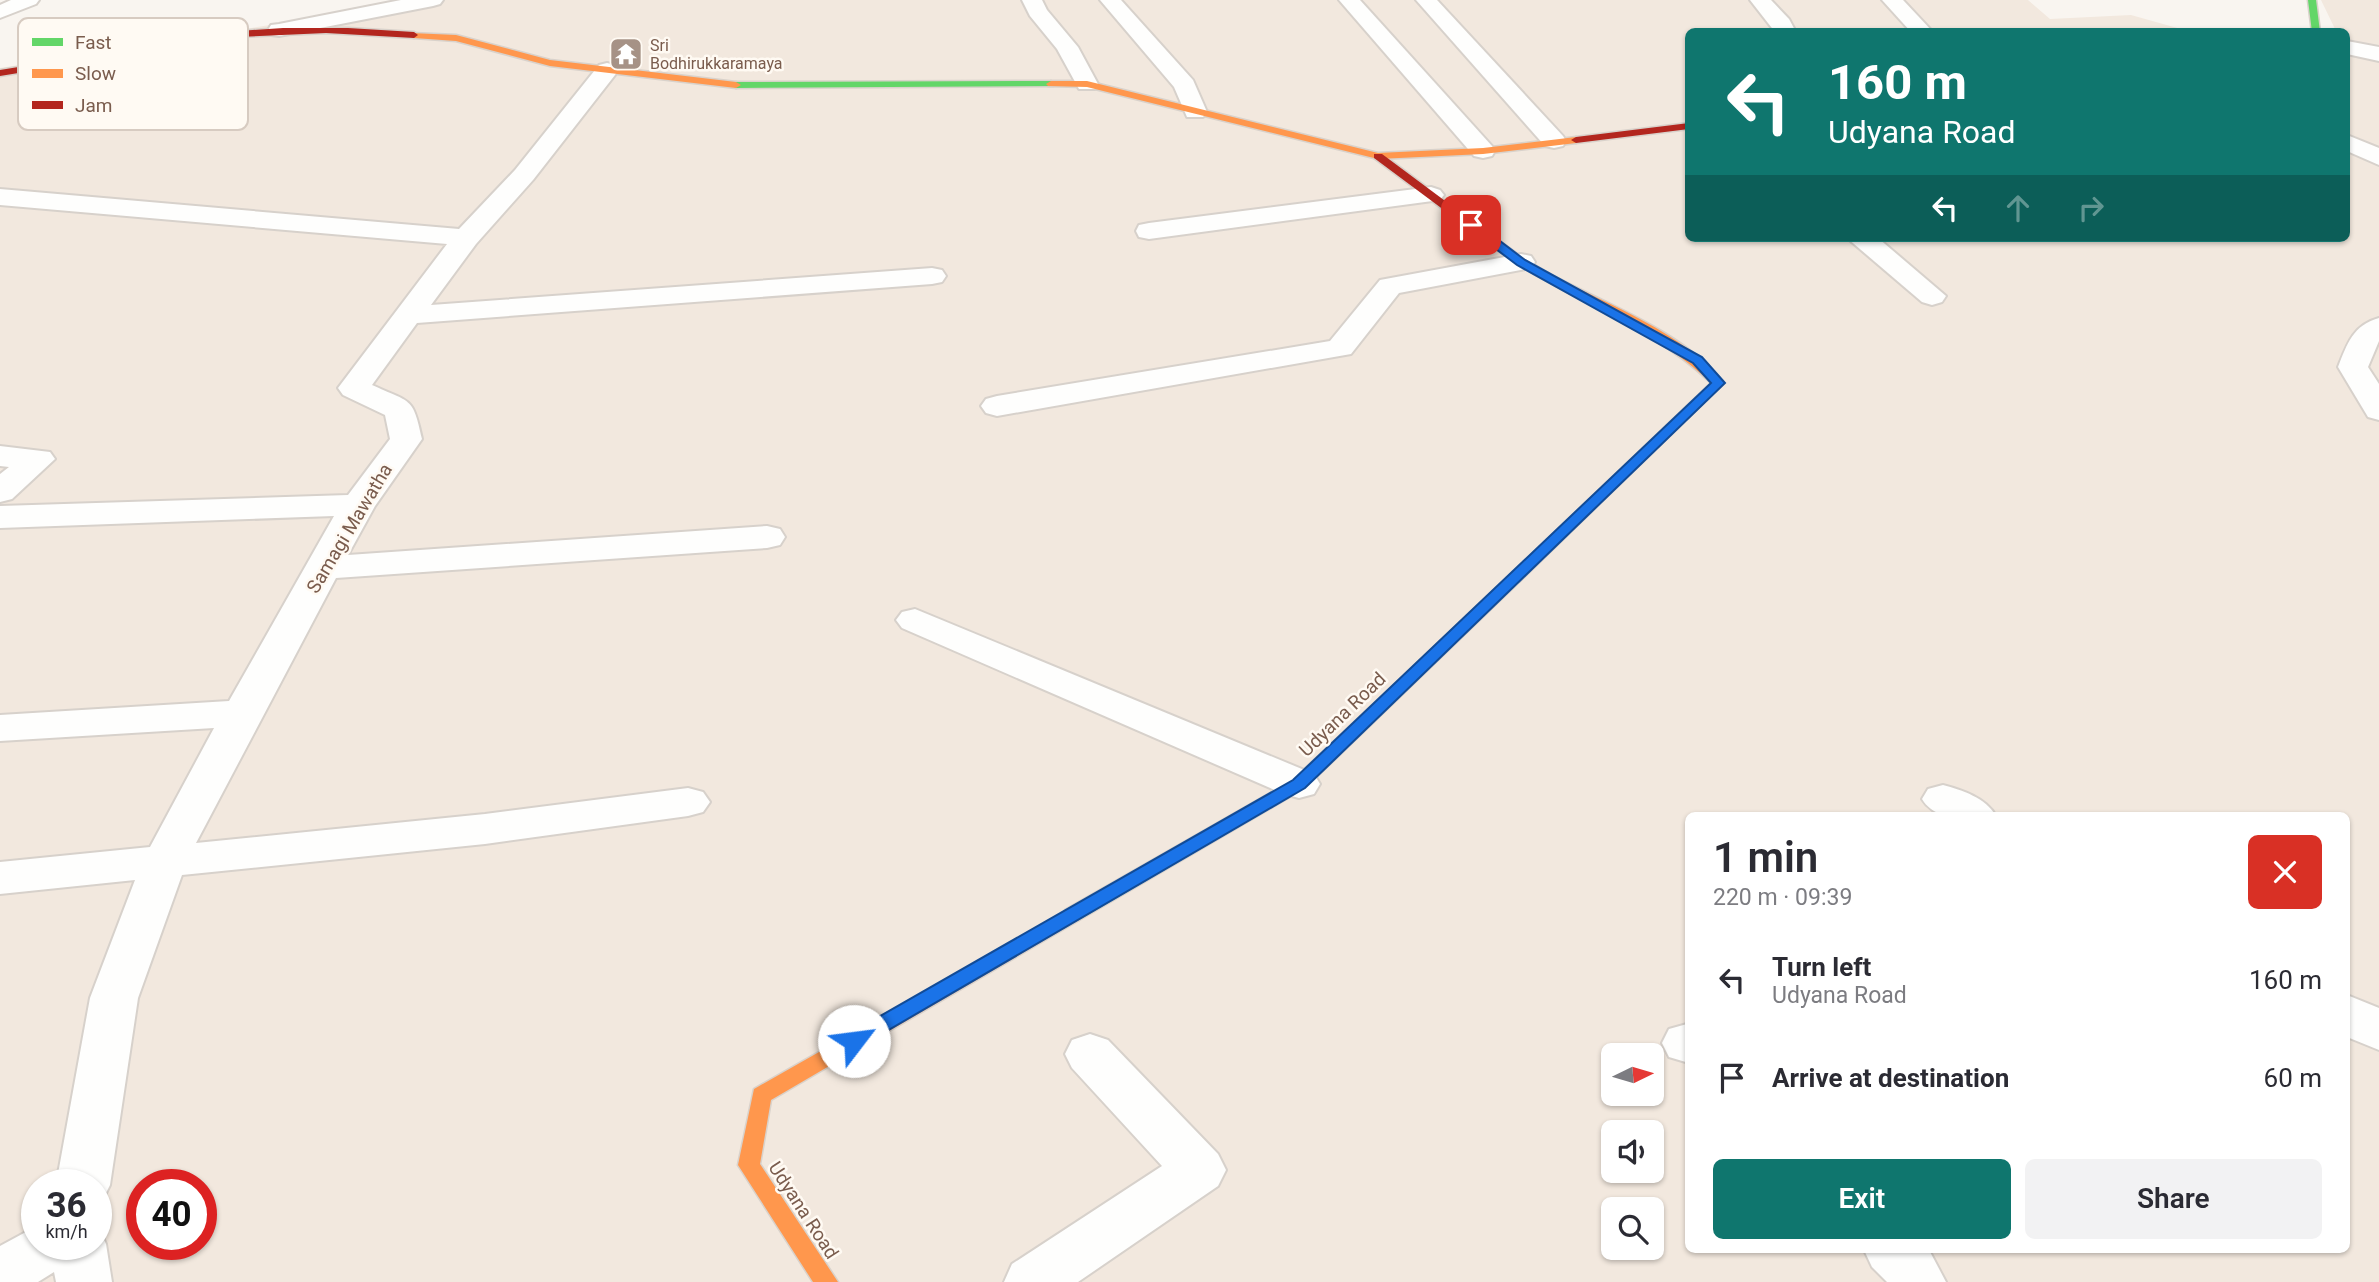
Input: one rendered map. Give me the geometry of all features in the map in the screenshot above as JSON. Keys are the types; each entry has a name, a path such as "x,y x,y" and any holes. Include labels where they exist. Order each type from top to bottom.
{"street":[{"path":"0,12 29,0"},
{"path":"1031,0 1037,12 1067,47 1087,84"},
{"path":"1110,0 1185,85 1195,112"},
{"path":"1349,0 1483,151"},
{"path":"1426,0 1554,141"},
{"path":"1760,0 1784,28"},
{"path":"1892,0 1919,28"},
{"path":"2312,0 2316,28"},
{"path":"248,35 420,1"},
{"path":"279,30 335,29 456,38 550,63 727,85 779,87 1087,84 1378,156 1483,151 1685,126"},
{"path":"2350,49 2379,54"},
{"path":"0,73 18,70"},
{"name":"Samagi Mawatha","path":"86,1169 114,998 164,862 242,713 358,505 405,439 400,410 354,388 466,238 524,175 607,70"},
{"path":"2350,143 2378,157"},
{"name":"Udyana Road","path":"826,1282 749,1164 761,1095 1299,784 1718,383 1698,360 1521,262 1378,156"},
{"path":"1149,231 1431,195"},
{"path":"0,197 466,238"},
{"path":"1866,242 1932,296"},
{"path":"997,407 1340,348 1390,286 1521,262"},
{"path":"409,315 932,276"},
{"path":"2374,337 2353,367 2379,410"},
{"path":"0,456 38,459 0,492"},
{"path":"0,517 358,505"},
{"path":"323,568 767,537"},
{"path":"915,620 1299,784"},
{"path":"0,728 242,713"},
{"path":"0,878 485,829 688,802"},
{"path":"2350,1016 2379,1031"},
{"path":"1032,1282 1199,1170 1090,1054"},
{"path":"1895,1253 1909,1267 1918,1282"},
{"path":"0,1275 26,1260"},
{"path":"81,1260 84,1282"}],"shaded area":[{"path":"407,0 2028,0 2050,19 2131,15 2177,28 1685,28 1685,242 2350,242 2350,28 2335,28 2321,0 2379,0 2379,1282 0,1282 0,68 18,65 18,130 248,130 248,28"}],"traffic: fast":[{"path":"2312,0 2316,28"},
{"path":"736,85 1051,84"},
{"path":"1072,915 1299,784 1515,578"}],"traffic: slow":[{"path":"414,35 456,38 550,63 736,85"},
{"path":"1051,84 1087,84 1378,156 1483,151 1576,140"},
{"path":"1460,217 1521,262 1650,330 1697,363 1718,383 1515,578"},
{"path":"826,1282 749,1165 761,1095 1072,915"}],"traffic: jam":[{"path":"248,33 326,30 414,35"},
{"path":"0,73 18,70"},
{"path":"1576,140 1685,126"},
{"path":"1378,156 1460,217"}],"place":[{"name":"Sri Bodhirukkaramaya","path":"626,54"}],"route":[{"path":"854,1041 1299,784 1718,383 1698,360 1521,262 1471,225"}]}
